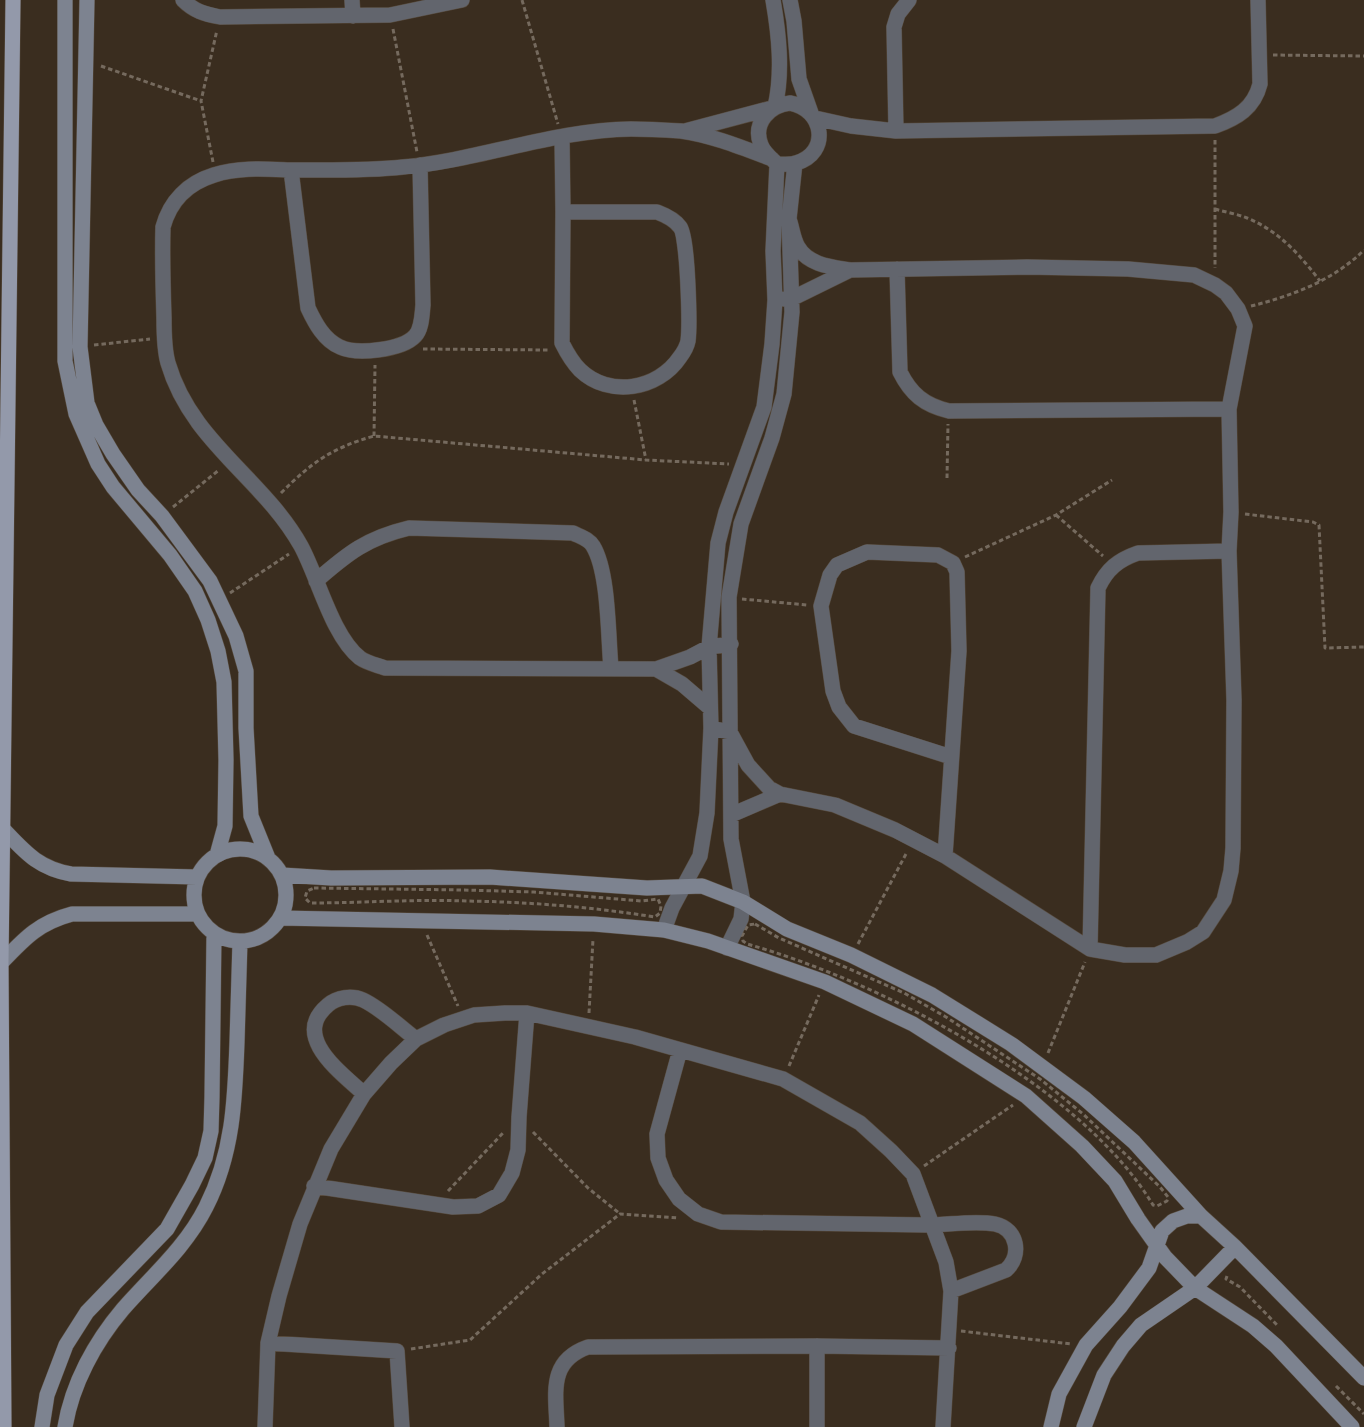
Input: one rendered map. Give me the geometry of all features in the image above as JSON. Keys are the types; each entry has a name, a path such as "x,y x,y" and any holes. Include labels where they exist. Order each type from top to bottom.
{"main road":[{"path":"4,1427 1,963 13,0"}],"street":[{"path":"65,0 65,361 69,388 83,431 98,464 113,488 170,555 195,591 218,651 224,682 225,826 217,855"},
{"path":"87,0 80,346 87,403 96,425 113,454 138,490 162,516 205,573 221,599 236,636 246,671 249,801 255,828 268,858 282,875 286,897 280,918 263,935 252,940 240,941 214,934 202,922 194,899 198,877 209,861 217,855 238,849 248,850 268,858"},
{"path":"183,0 205,15 219,17 352,8 390,15 462,0"},
{"path":"664,930 672,908 686,886 700,856 704,836 711,728 709,647 718,543 726,512 764,407 772,344 775,300 774,161 761,146 759,129 761,121 773,108 780,76 774,5 762,0"},
{"path":"731,644 709,647 690,657 656,669 385,668 360,657 337,626 301,546 270,504 203,431 189,410 167,361 164,337 163,227 166,213 174,200 198,181 216,174 247,169 400,168 484,155 562,137 630,129 682,131 743,148 774,161 795,163 812,153 819,139 819,132 799,79 790,0"},
{"path":"896,131 894,27 898,14 909,0"},
{"path":"682,131 790,103 805,108 813,116 851,126 896,131 1215,126 1239,115 1257,95 1260,84 1258,0"},
{"path":"819,139 851,126"},
{"path":"562,137 562,344 580,370 594,380 609,386 631,387 657,379 681,356 688,341 687,250 681,227 657,212 563,212"},
{"path":"727,948 741,919 743,902 731,839 729,597 741,524 772,438 784,394 792,312 789,219 795,163"},
{"path":"291,170 308,308 327,338 341,348 375,351 404,345 417,335 421,323 423,305 420,165"},
{"path":"711,728 730,732 748,765 770,788 780,794 835,806 914,840 945,856 1090,949 1125,955 1156,955 1187,942 1203,932 1224,900 1231,871 1233,848 1234,700 1229,551 1231,513 1229,409 1245,326 1238,309 1226,293 1194,275 1128,269 1027,267 850,270 822,266 798,248 789,219"},
{"path":"897,269 900,372 907,386 933,407 949,411 1229,409"},
{"path":"775,300 791,299 850,270"},
{"path":"316,580 363,543 409,528 573,534 584,538 592,545 601,569 611,668"},
{"path":"1090,949 1098,588 1113,565 1124,558 1138,554 1229,551"},
{"path":"945,856 959,651 958,581 953,563 947,559 927,554 867,552 837,565 830,575 821,606 833,691 839,707 854,726 951,757"},
{"path":"656,669 682,684 710,708"},
{"path":"731,815 780,794"},
{"path":"3,829 40,864 55,871 71,874 198,877"},
{"path":"704,836 731,839"},
{"path":"282,875 330,878 490,877 647,888 702,886 743,902 787,929 851,956 932,995 1043,1066 1134,1142 1201,1216 1235,1247 1364,1378"},
{"path":"1,963 39,926 63,916 72,914 198,914"},
{"path":"280,918 594,924 664,930 708,940 825,982 913,1024 1026,1096 1100,1164 1115,1181 1165,1257 1195,1288 1253,1326 1276,1346 1352,1427"},
{"path":"42,1427 47,1395 66,1345 87,1312 167,1230 205,1158 211,1131 212,1109 214,934"},
{"path":"65,1427 72,1397 96,1346 122,1311 187,1239 218,1181 228,1150 234,1116 240,941"},
{"path":"364,1094 321,1052 316,1042 314,1031 322,1010 330,1003 341,999 363,1000 416,1039"},
{"path":"314,1186 453,1208 478,1206 499,1195 507,1184 516,1161 519,1142 527,1013"},
{"path":"265,1427 268,1343 300,1224 330,1149 364,1094 416,1039 444,1024 474,1016 527,1013 680,1050 783,1079 860,1123 913,1174 946,1262 951,1292 951,1330 943,1427"},
{"path":"680,1050 657,1134 658,1158 666,1180 679,1199 698,1214 721,1222 997,1224 1006,1229 1014,1239 1016,1248 1013,1264 1006,1270 951,1292"},
{"path":"1051,1427 1059,1394 1086,1345 1138,1285 1149,1268 1162,1231 1173,1221 1187,1216 1201,1216"},
{"path":"1084,1427 1104,1376 1123,1346 1146,1320 1195,1288 1235,1247"},
{"path":"268,1343 398,1351 402,1427"},
{"path":"817,1346 818,1427"},
{"path":"557,1427 558,1372 565,1360 574,1352 588,1347 949,1348"}],"path":[{"path":"522,0 562,137"},
{"path":"390,15 420,165"},
{"path":"216,174 201,101 219,17"},
{"path":"1259,55 1364,56"},
{"path":"87,61 201,101"},
{"path":"1215,126 1215,285"},
{"path":"1215,209 1247,218 1276,234 1301,255 1320,282"},
{"path":"1238,309 1281,299 1320,282 1364,250"},
{"path":"80,346 164,337"},
{"path":"391,348 565,350"},
{"path":"374,436 375,351"},
{"path":"631,387 646,460"},
{"path":"947,478 949,411"},
{"path":"270,504 322,456 347,443 374,436 646,460 743,465"},
{"path":"162,516 230,462"},
{"path":"953,563 1056,514 1112,480"},
{"path":"1231,513 1313,522 1319,525 1324,648 1364,647"},
{"path":"1056,514 1113,565"},
{"path":"221,599 301,546"},
{"path":"729,597 821,606"},
{"path":"851,956 914,840"},
{"path":"314,888 534,892 642,901 658,899 661,906 660,914 655,917 644,915 609,909 541,904 465,901 310,903 305,898 307,891 314,888"},
{"path":"421,920 463,1019"},
{"path":"588,1027 594,924"},
{"path":"1043,1066 1090,949"},
{"path":"783,1079 825,982"},
{"path":"913,1174 1026,1096"},
{"path":"434,1205 519,1117 588,1188 620,1214 687,1219"},
{"path":"398,1351 470,1340 542,1274 620,1214"},
{"path":"951,1330 1086,1345"}]}
